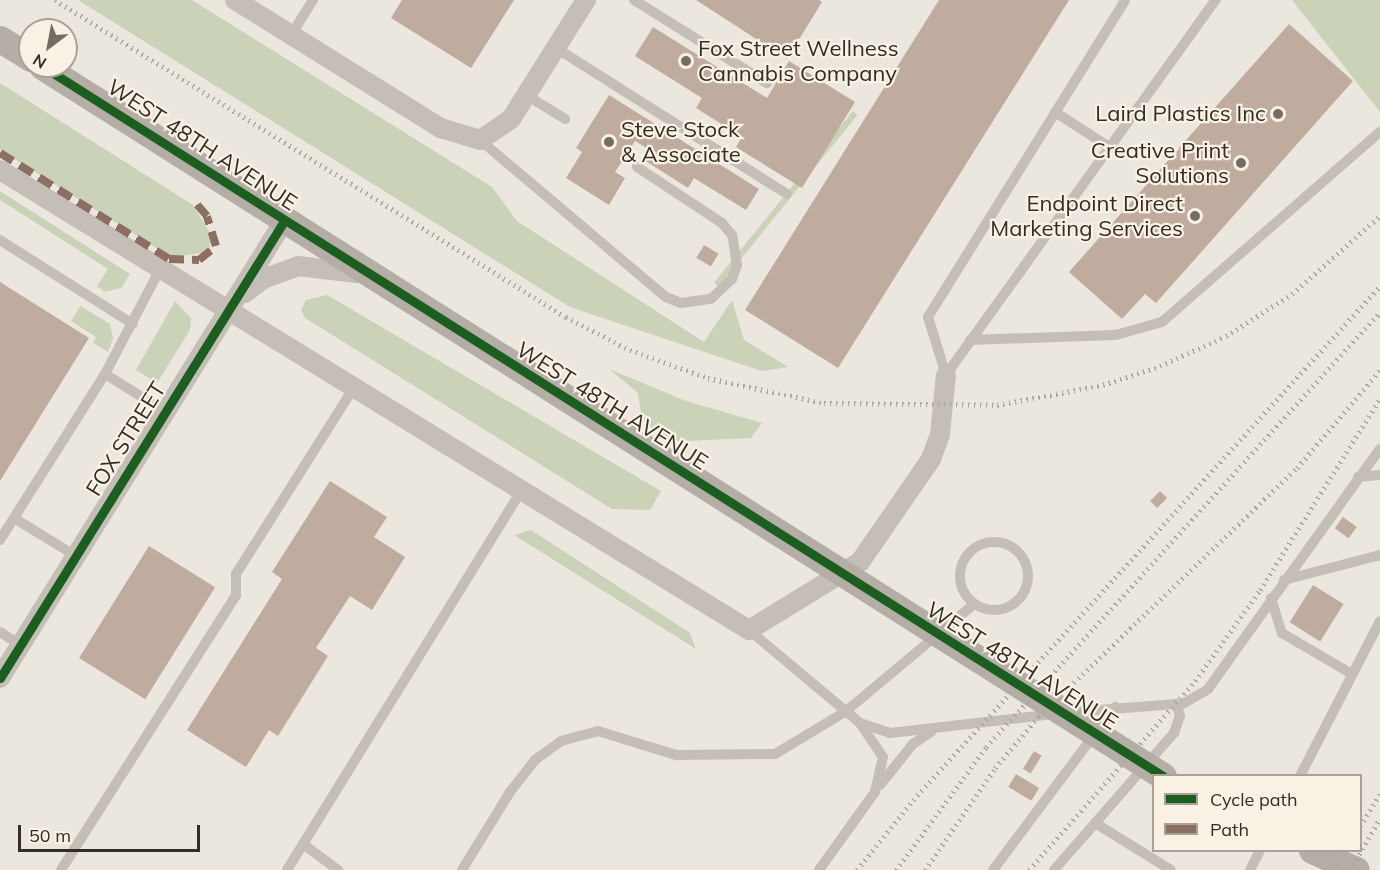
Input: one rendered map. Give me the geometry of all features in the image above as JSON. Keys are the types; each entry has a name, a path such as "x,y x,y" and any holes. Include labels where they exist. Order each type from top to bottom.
{"street":[{"path":"236,0 441,129 480,140 503,129 586,0"},
{"path":"0,39 18,50"},
{"name":"WEST 48TH AVENUE","path":"61,78 611,430 1160,774"},
{"path":"0,170 159,271 230,308 749,630 860,561 931,459 940,434 946,375"},
{"name":"FOX STREET","path":"0,678 284,221"},
{"path":"230,308 263,279 298,266 333,266 372,277"},
{"path":"1316,852 1356,870"}],"lane":[{"path":"291,35 314,0"},
{"path":"634,0 767,83"},
{"path":"946,375 928,317 1125,0"},
{"path":"946,375 1215,0"},
{"path":"556,48 787,194"},
{"path":"526,94 565,119"},
{"path":"1055,112 1109,147"},
{"path":"970,340 1116,335 1162,322 1380,132"},
{"path":"480,140 666,297 681,303 711,299 732,279 736,264 732,235 722,223 637,167"},
{"path":"0,240 133,324"},
{"path":"0,540 105,374 159,271"},
{"path":"105,374 166,412"},
{"path":"61,870 236,595 236,573 356,386"},
{"path":"860,723 890,733 1115,707 1179,706 1208,689 1380,448"},
{"path":"1358,477 1380,475"},
{"path":"287,870 522,490"},
{"path":"14,518 76,556"},
{"path":"1010,546 1028,574 1022,595 995,610 974,604 961,586 962,563 977,547 1010,546"},
{"path":"1284,580 1380,555"},
{"path":"1271,598 1282,633 1352,674"},
{"path":"462,870 522,776 561,741 598,731 676,755 775,754 846,712 974,604"},
{"path":"1301,774 1380,621"},
{"path":"749,630 860,723 883,757 874,792"},
{"path":"0,632 21,645"},
{"path":"1054,870 1174,733 1179,706"},
{"path":"993,870 1115,707"},
{"path":"819,870 874,792 913,744 937,729"},
{"path":"1095,823 1171,870"},
{"path":"303,844 338,870"},
{"path":"1250,870 1259,852"}],"green space":[{"path":"78,0 192,0 492,187 517,221 704,342 732,300 744,340 788,367 762,371 570,307"},
{"path":"1292,0 1380,0 1380,112"},
{"path":"0,83 193,205 212,236 209,252 171,257 0,150"},
{"path":"853,111 858,115 719,287 714,283"},
{"path":"0,191 130,274 121,288 105,292 97,286 108,269 0,200"},
{"path":"327,295 661,491 650,510 612,509 305,318 301,310 306,300"},
{"path":"175,301 191,318 190,330 157,383 136,370"},
{"path":"80,306 110,324 113,338 108,352 93,343 96,337 71,321"},
{"path":"609,369 686,401 762,423 751,438 665,442 642,419 638,393"},
{"path":"531,530 690,633 696,649 514,535"}],"building":[{"path":"402,0 514,0 471,68 391,18"},
{"path":"696,0 819,0 822,2 787,59"},
{"path":"939,0 1069,0 838,368 745,310"},
{"path":"1289,24 1353,81 1156,303 1145,294 1122,319 1069,272"},
{"path":"653,27 767,98 789,61 855,102 802,188 736,147 742,137 696,108 702,98 635,56"},
{"path":"609,95 759,189 746,210 694,178 688,188 644,160 650,150 635,141 615,172 625,178 609,205 566,178 582,152 576,148"},
{"path":"704,245 719,254 711,267 696,258"},
{"path":"0,282 89,338 0,481"},
{"path":"330,481 387,517 374,537 405,557 372,610 350,596 316,648 328,656 278,736 269,730 246,767 187,730 282,579 272,572"},
{"path":"1160,491 1167,498 1157,508 1150,501"},
{"path":"1343,517 1357,527 1349,538 1335,528"},
{"path":"149,546 215,587 145,699 79,658"},
{"path":"1313,585 1344,604 1320,641 1290,622"},
{"path":"1034,751 1042,756 1031,774 1023,769"},
{"path":"1016,774 1039,788 1031,801 1008,787"}],"railway":[{"path":"55,0 566,317 630,350 708,378 824,403 997,405 1103,385 1160,366 1226,336 1292,294 1380,216"},
{"path":"857,870 913,800 1380,286"},
{"path":"896,870 986,747 1380,312"},
{"path":"925,870 995,768 1039,716 1297,468 1380,370"},
{"path":"1029,870 1195,681 1260,590 1380,399"},
{"path":"1362,823 1380,794"},
{"path":"1362,849 1380,818"},
{"path":"1334,870 1345,852"},
{"path":"1350,870 1360,852"}],"marked path":[{"path":"0,153 169,259 199,260 216,246 207,216 195,202"}],"cycle path":[{"path":"61,78 1160,774"},
{"path":"0,678 284,221"}],"place":[{"name":"Fox Street Wellness Cannabis Company","path":"686,61"},
{"name":"Laird Plastics Inc","path":"1278,114"},
{"name":"Steve Stock & Associate","path":"609,142"},
{"name":"Creative Print Solutions","path":"1241,163"},
{"name":"Endpoint Direct Marketing Services","path":"1195,216"}]}
